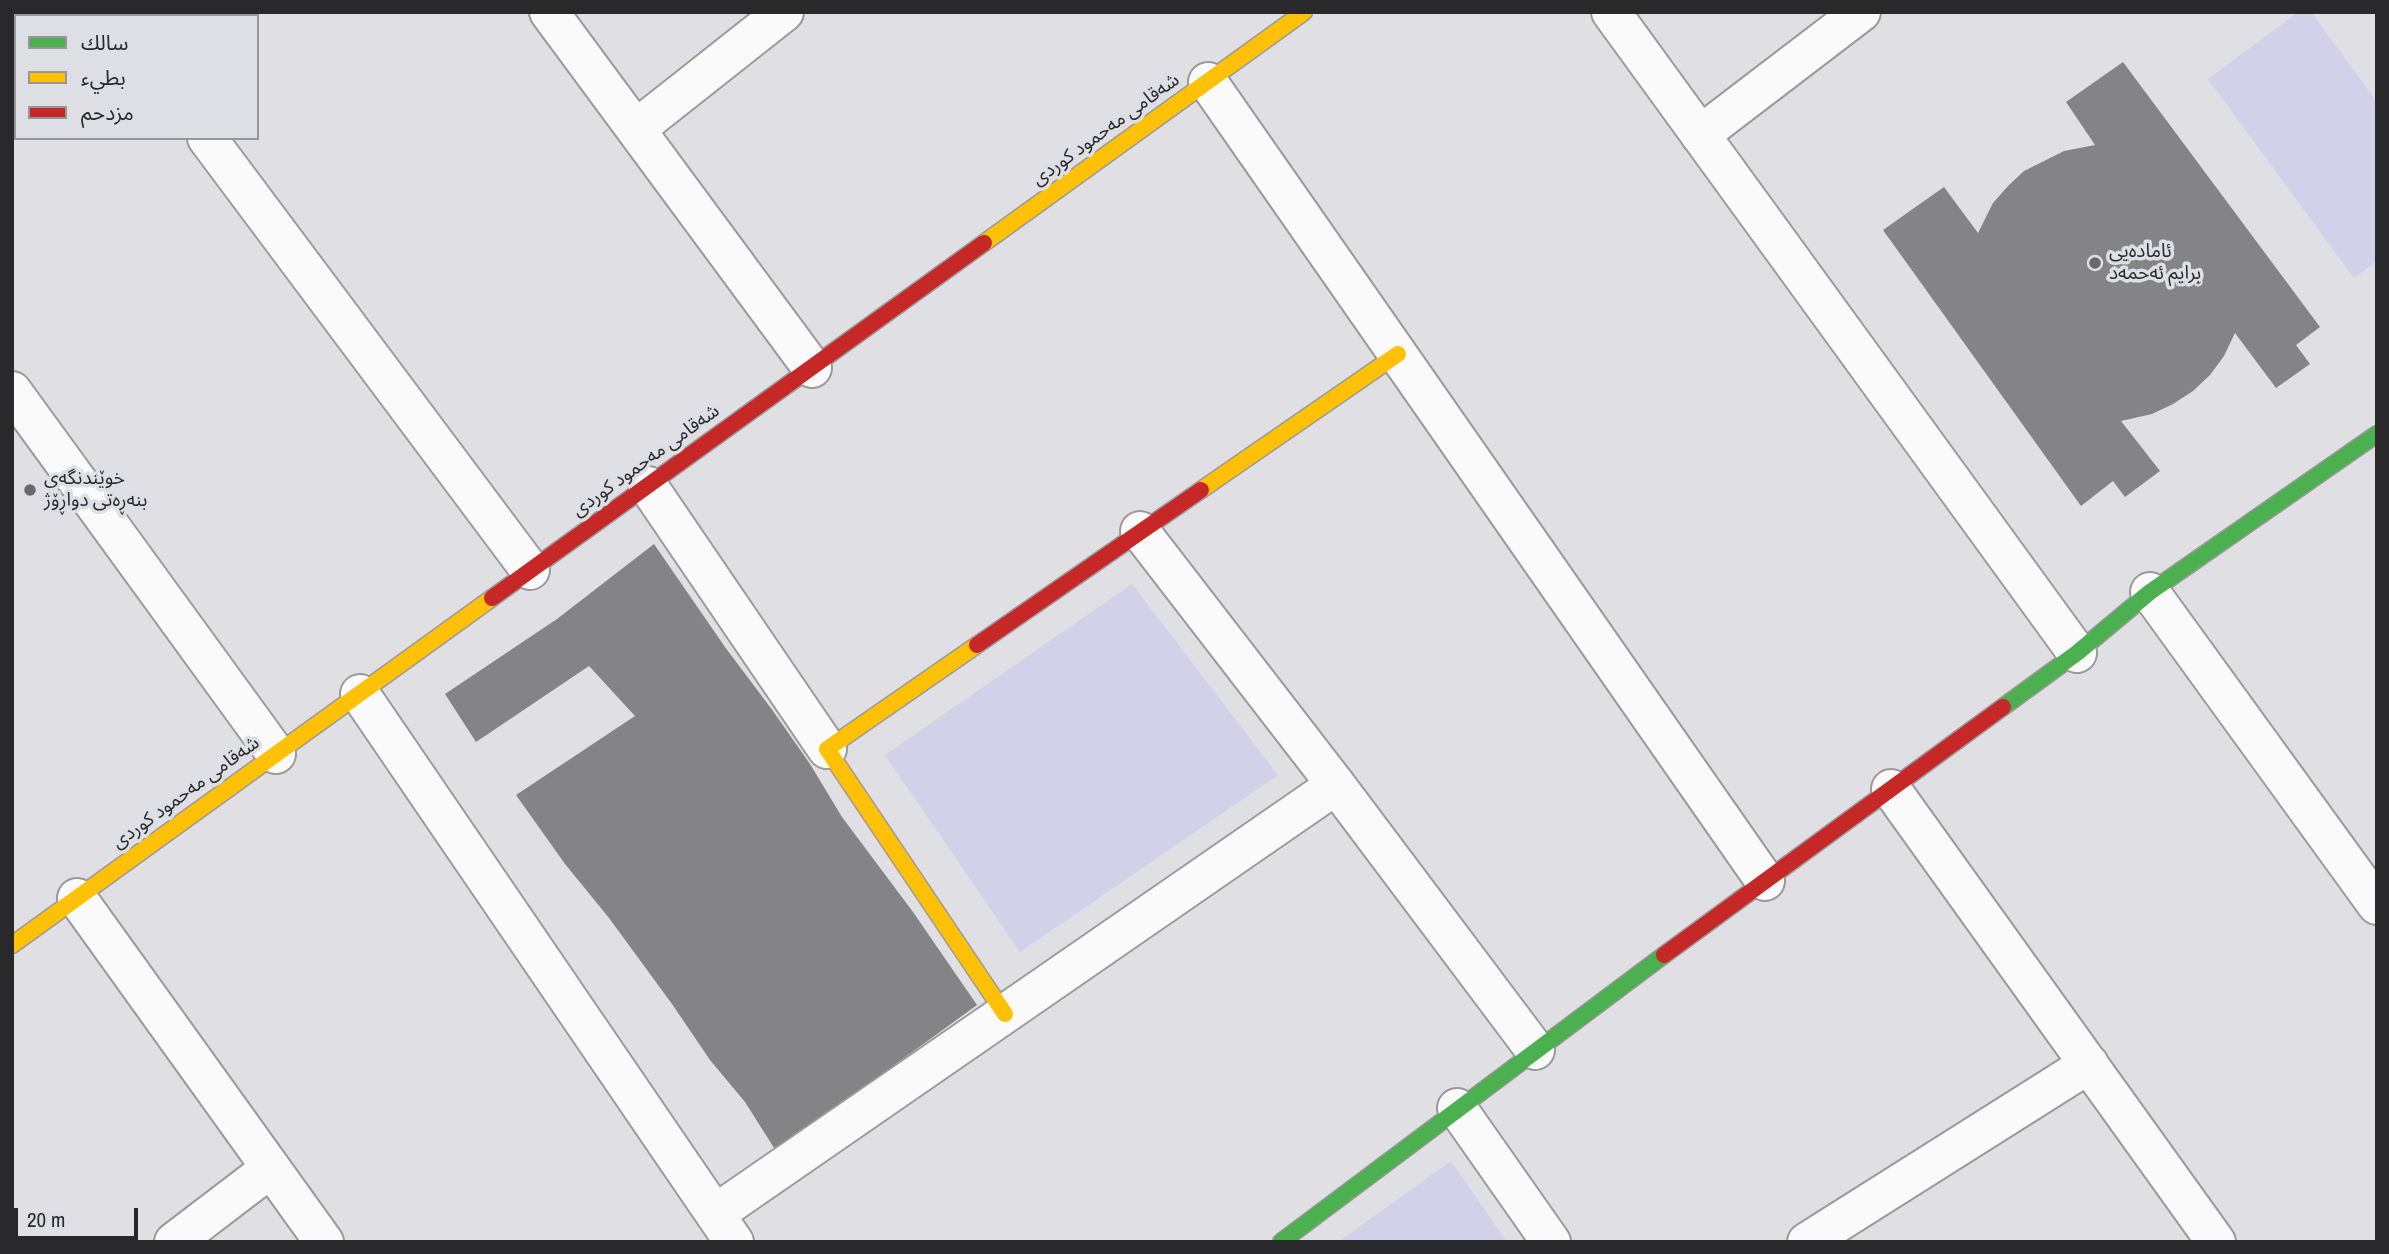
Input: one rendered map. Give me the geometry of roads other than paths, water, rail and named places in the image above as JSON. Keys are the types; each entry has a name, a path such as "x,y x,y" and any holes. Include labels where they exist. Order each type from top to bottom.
{"street":[{"path":"549,12 812,368"},
{"path":"636,130 784,12"},
{"name":"شەقامی مەحمود کوردی","path":"12,945 1304,12"},
{"path":"1611,12 2077,653"},
{"path":"1700,135 1861,12"},
{"path":"1208,82 1765,881"},
{"path":"208,140 530,570"},
{"path":"827,749 1398,355"},
{"path":"12,391 276,754"},
{"path":"1281,1242 1535,1050 2077,653 2150,592 2377,434"},
{"path":"648,486 1005,1014"},
{"path":"1140,531 1336,785 1535,1050"},
{"path":"2150,592 2377,905"},
{"path":"360,694 724,1228 1005,1014 1336,785"},
{"path":"1891,789 2216,1242"},
{"path":"77,898 324,1242"},
{"path":"1807,1242 2089,1064"},
{"path":"1457,1108 1551,1242"},
{"path":"174,1242 271,1168"}],"place":[{"name":"ئامادەیی برایم ئەحمەد","path":"2095,263"},
{"name":"خوێندنگەی بنەڕەتی دواڕۆژ","path":"30,490"}]}
